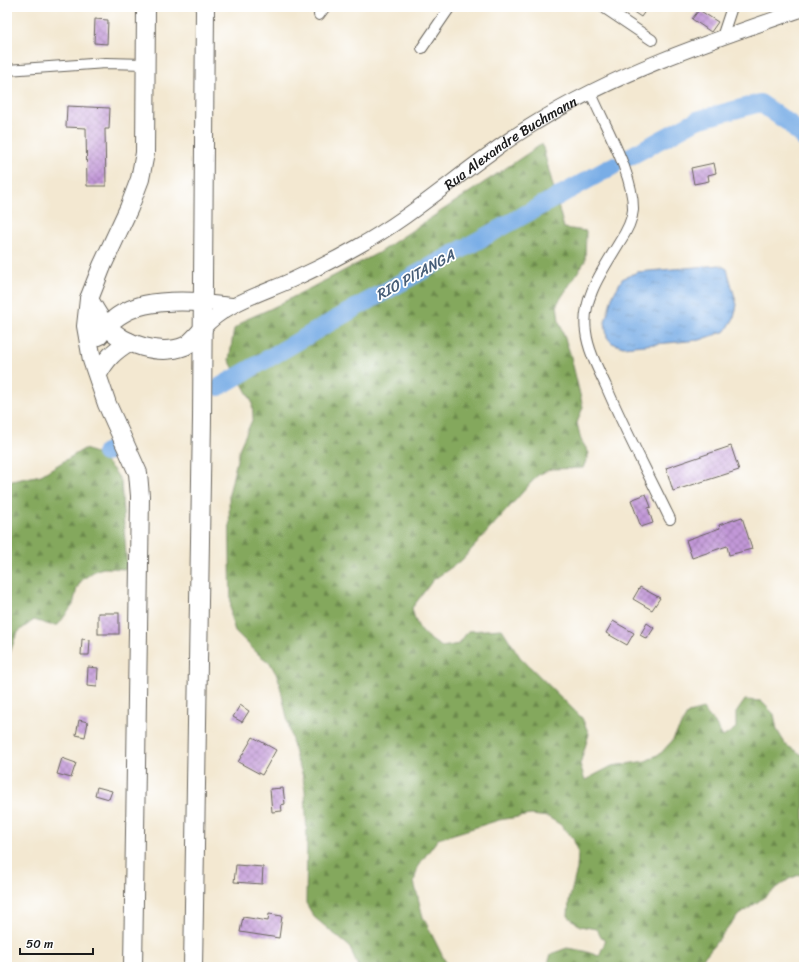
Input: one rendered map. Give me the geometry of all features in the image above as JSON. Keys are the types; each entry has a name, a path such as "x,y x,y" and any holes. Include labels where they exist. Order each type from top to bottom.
{"highway":[{"path":"133,967 140,496 138,473 107,404 95,367 86,326 89,299 102,266 129,208 140,179 145,153 146,7"},
{"path":"194,967 202,419 205,7"},
{"path":"89,299 106,326 129,342 144,347 169,349 186,346 203,329"},
{"path":"95,367 98,338 106,326 118,315 134,308 168,300 202,302"},
{"path":"95,367 105,361 114,351 129,342"}],"main road":[{"name":"Rua Alexandre Buchmann","path":"203,329 216,316 232,305 294,279 357,248 392,227 457,177 525,130 590,91 652,64 722,37 804,9"},
{"name":"Rua Alexandre Buchmann","path":"202,302 232,305"}],"street":[{"path":"422,48 450,7"},
{"path":"603,7 652,40"},
{"path":"722,37 732,7"},
{"path":"7,70 106,63 146,64"},
{"path":"590,91 625,170 632,198 633,212 627,230 590,295 585,314 586,333 595,362 612,400 670,519"}],"green space":[{"path":"542,144 564,228 586,231 585,261 557,304 559,321 570,353 583,407 577,423 581,440 589,453 583,468 551,469 538,475 462,560 433,580 412,608 416,622 425,635 442,647 459,644 468,631 502,629 520,657 582,718 589,734 580,764 585,780 612,766 646,761 661,753 672,741 688,713 703,709 714,722 723,737 736,728 736,713 745,700 761,701 774,714 777,730 786,745 804,756 804,873 789,879 737,917 706,955 694,967 547,967 551,954 567,948 584,951 599,956 605,942 596,929 580,926 568,916 569,901 577,869 578,853 573,838 561,825 548,817 531,815 499,820 438,839 418,866 414,882 423,917 448,967 358,967 350,947 314,917 306,903 307,838 305,790 302,773 296,758 278,677 270,663 258,654 235,631 231,618 229,494 240,447 253,418 252,402 229,360 234,329 247,319 270,309 378,253"},
{"path":"84,449 101,457 115,472 121,482 127,569 104,568 96,570 82,580 77,588 73,605 58,625 50,625 34,620 19,631 15,638 7,662 7,482 41,475"}],"water":[{"path":"720,265 727,269 737,305 734,318 726,331 700,340 623,347 612,343 607,337 605,322 612,297 622,279 637,272"}],"building":[{"path":"626,7 648,7 641,17"},
{"path":"699,10 718,22 711,32 692,19"},
{"path":"95,19 108,20 107,44 94,43"},
{"path":"67,106 110,108 109,129 105,129 106,186 87,186 86,128 66,127"},
{"path":"714,163 716,173 708,175 709,181 694,184 691,168"},
{"path":"731,446 739,470 673,491 666,468"},
{"path":"646,494 651,507 648,508 653,523 641,527 631,500"},
{"path":"742,517 752,549 729,555 727,546 692,558 686,540 720,528 719,525"},
{"path":"640,587 660,598 652,610 633,599"},
{"path":"98,613 119,613 119,634 98,634"},
{"path":"613,621 634,633 627,645 606,633"},
{"path":"647,623 654,628 647,639 640,635"},
{"path":"82,639 90,640 89,655 81,655"},
{"path":"88,667 98,668 97,687 87,686"},
{"path":"240,705 249,711 242,722 233,717"},
{"path":"79,720 88,722 85,737 76,735"},
{"path":"253,737 276,750 262,775 238,762"},
{"path":"62,758 76,763 71,778 57,774"},
{"path":"97,787 112,791 109,799 95,795"},
{"path":"283,788 285,804 281,805 282,811 272,812 270,789"},
{"path":"236,865 263,867 262,884 234,882"},
{"path":"269,914 282,916 279,938 240,932 243,917 268,921"}],"waterway":[{"name":"RIO PITANGA","path":"629,157 697,120 760,103 789,123 804,139"},
{"name":"RIO PITANGA","path":"219,387 357,307 613,166"},
{"name":"RIO PITANGA","path":"105,453 118,446"}]}
